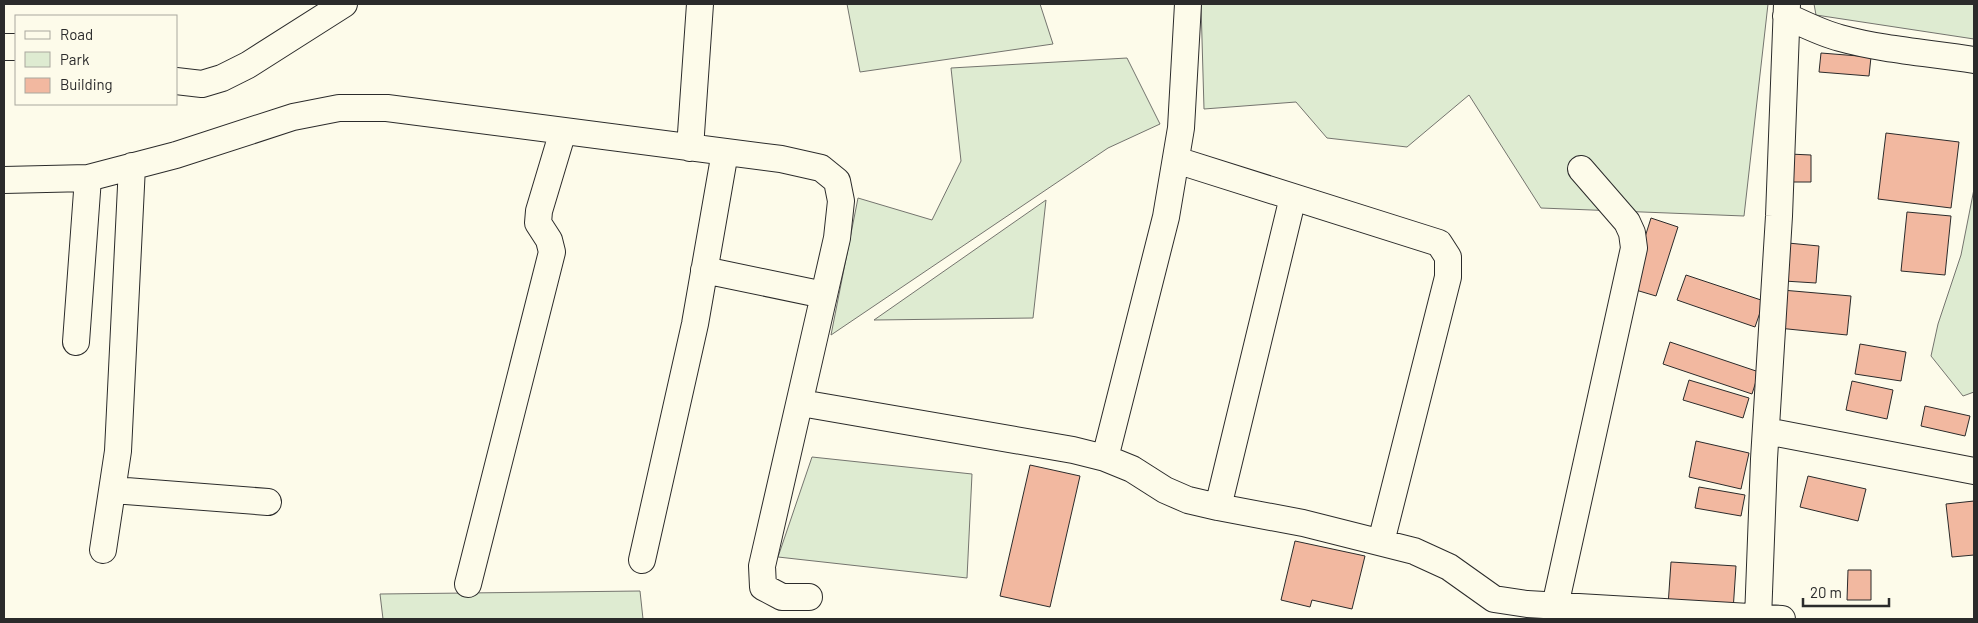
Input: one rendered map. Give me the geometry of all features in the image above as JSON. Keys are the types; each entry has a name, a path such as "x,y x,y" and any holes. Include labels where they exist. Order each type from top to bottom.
{"street":[{"path":"178,81 202,84 222,78 248,65 344,4"},
{"path":"690,148 700,4"},
{"path":"1105,458 1166,217 1181,128 1188,4"},
{"path":"1787,10 1815,29 1840,38 1974,60"},
{"path":"1758,619 1766,430 1779,216 1787,10"},
{"path":"4,180 88,178 176,155 293,117 339,108 387,108 781,159 821,168 837,181 841,201 837,238 801,403 762,566 763,587 782,597 808,597"},
{"path":"468,584 552,252 548,240 538,223 539,211 563,131"},
{"path":"642,560 695,324 725,152"},
{"path":"1176,160 1439,243 1448,257 1448,277 1381,542"},
{"path":"103,550 113,490 121,409 132,166"},
{"path":"1555,606 1634,248 1632,233 1627,222 1581,169"},
{"path":"76,342 88,178"},
{"path":"1218,508 1293,197"},
{"path":"704,270 824,295"},
{"path":"801,403 1072,450 1105,458 1188,500 1218,508 1303,523 1414,551 1449,567 1494,599 1555,606 1782,619"},
{"path":"1766,430 1974,471"},
{"path":"113,490 268,502"}],"green space":[{"path":"847,4 1040,4 1053,44 860,72"},
{"path":"1201,4 1768,4 1744,216 1541,208 1469,95 1407,147 1327,138 1296,102 1204,109"},
{"path":"1814,4 1974,4 1974,39 1816,15"},
{"path":"1127,58 1160,124 1108,148 831,335 858,198 932,220 961,161 951,68"},
{"path":"1974,189 1974,392 1963,396 1931,356 1938,324 1961,255"},
{"path":"1046,200 1033,318 874,320"},
{"path":"812,457 972,474 967,578 778,557"},
{"path":"640,591 643,619 383,619 380,594"}],"building":[{"path":"1821,53 1871,57 1869,76 1819,72"},
{"path":"1886,133 1959,142 1951,208 1878,199"},
{"path":"1789,154 1811,155 1811,182 1788,182"},
{"path":"1907,212 1951,216 1945,275 1901,271"},
{"path":"1651,218 1678,227 1656,296 1629,288"},
{"path":"1788,243 1819,246 1816,283 1784,281"},
{"path":"1686,275 1764,301 1755,327 1677,300"},
{"path":"1782,290 1851,296 1847,335 1778,328"},
{"path":"1670,342 1759,372 1752,394 1663,364"},
{"path":"1860,344 1906,352 1901,381 1855,374"},
{"path":"1689,380 1749,398 1743,418 1683,400"},
{"path":"1852,381 1893,390 1887,419 1846,410"},
{"path":"1925,406 1970,416 1965,436 1921,426"},
{"path":"1696,441 1749,453 1741,489 1689,477"},
{"path":"1030,465 1080,476 1050,607 1000,596"},
{"path":"1808,476 1866,489 1858,521 1800,507"},
{"path":"1699,487 1745,495 1741,516 1695,508"},
{"path":"1974,501 1974,555 1952,557 1946,504"},
{"path":"1295,541 1365,556 1352,609 1312,600 1310,607 1281,600"},
{"path":"1671,562 1736,566 1733,611 1668,606"},
{"path":"1848,570 1871,570 1871,600 1847,600"}]}
